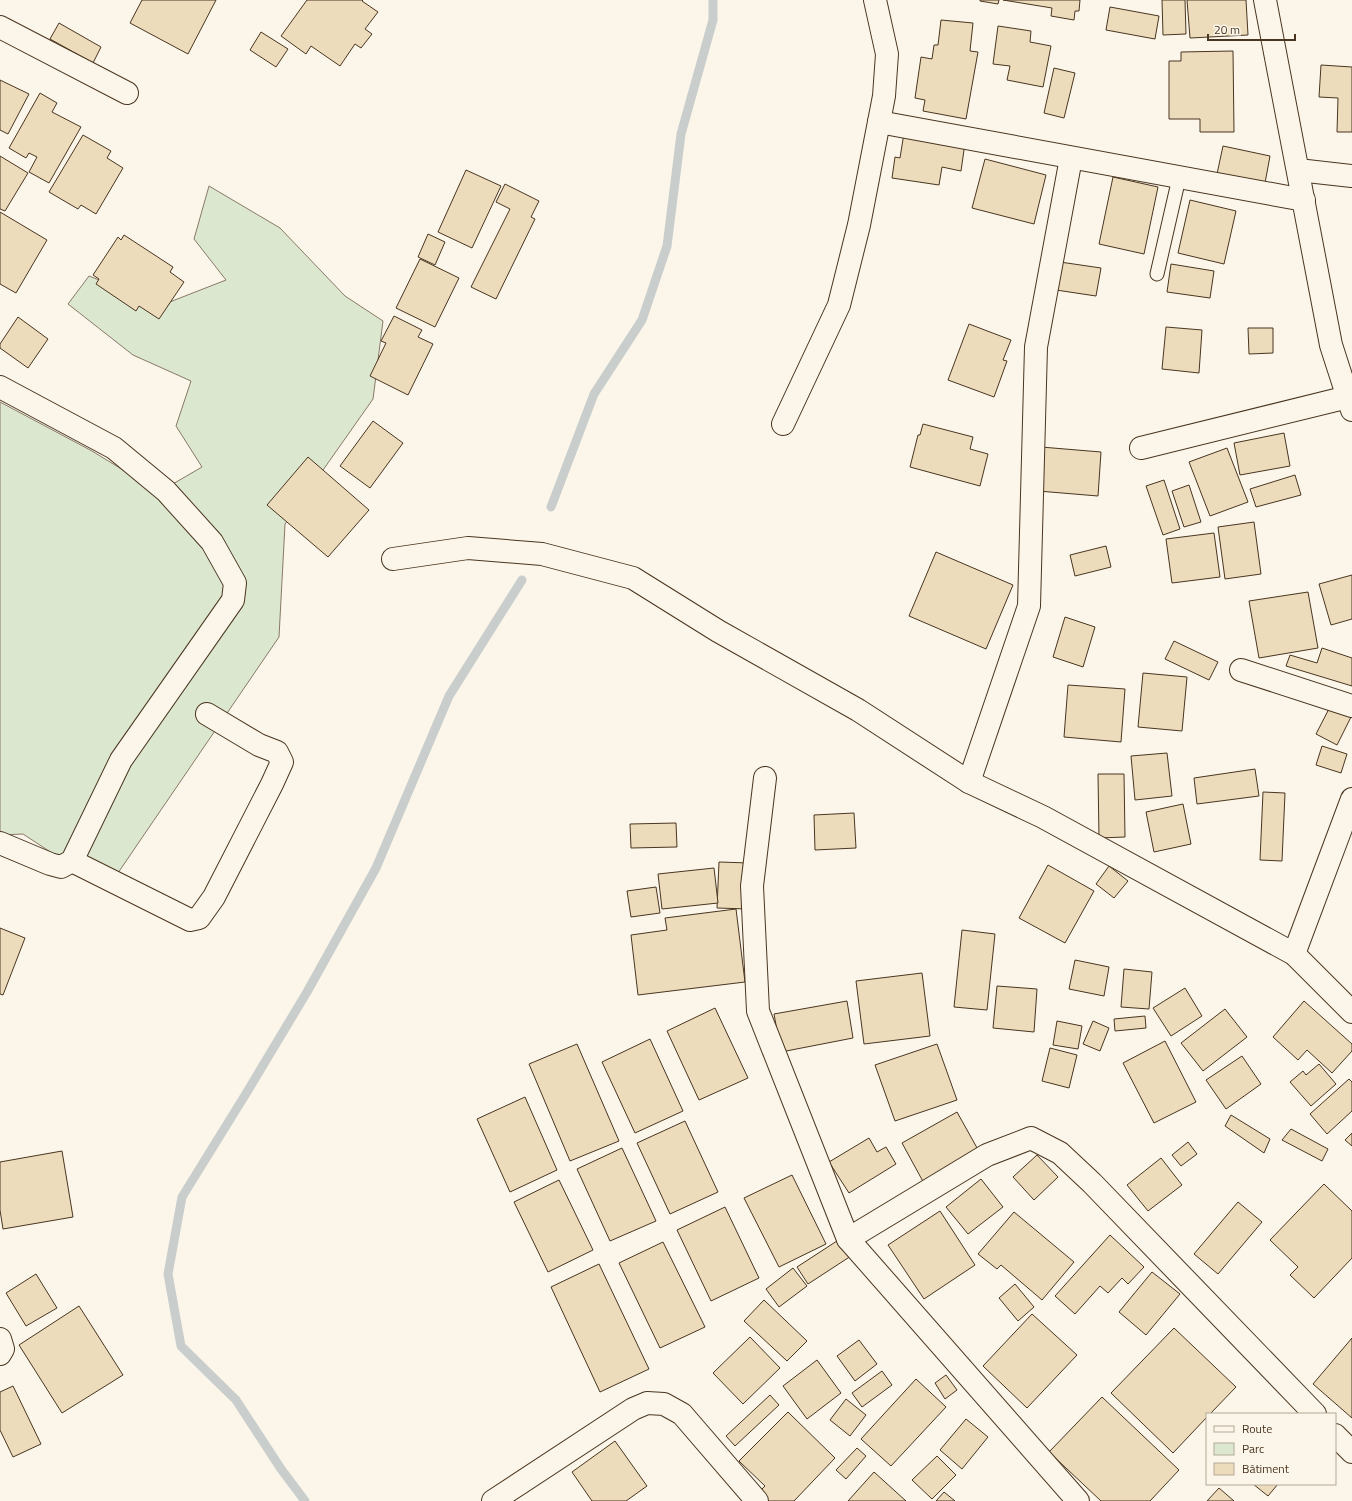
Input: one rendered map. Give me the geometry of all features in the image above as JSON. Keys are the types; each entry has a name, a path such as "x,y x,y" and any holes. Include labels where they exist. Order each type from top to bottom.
{"street":[{"path":"783,424 839,305 859,225 884,96 887,54 875,0"},
{"path":"1141,448 1350,404 1331,345 1265,0"},
{"path":"0,27 127,94"},
{"path":"879,122 1304,200"},
{"path":"970,782 1029,606 1036,347 1072,158"},
{"path":"1298,170 1352,176"},
{"path":"0,387 114,448 166,491 212,542 234,583 233,600 121,760 72,861 61,867 50,864 0,843"},
{"path":"393,559 468,548 542,554 633,578 718,631 858,710 970,782 1043,817 1294,954 1352,1012"},
{"path":"1241,670 1352,706"},
{"path":"72,861 190,920 199,918 214,896 282,762 277,752 259,745 207,714"},
{"path":"765,778 752,886 758,1011 848,1239 1078,1501"},
{"path":"1294,954 1352,799"},
{"path":"848,1239 987,1155 1031,1138 1060,1153 1092,1183 1314,1413"},
{"path":"0,1339 3,1349 0,1354"},
{"path":"493,1501 632,1409 648,1403 664,1404 682,1414 757,1501"},
{"path":"1336,1436 1352,1452"}],"lane":[{"path":"1157,274 1178,178"}],"green space":[{"path":"209,186 280,228 345,296 383,321 373,399 285,524 279,637 107,889 23,834 0,835 0,402 92,451 159,492 202,467 176,426 191,381 133,355 68,304 89,276 162,305 226,280 194,239"}],"building":[{"path":"142,0 216,0 188,54 130,23"},
{"path":"307,0 363,0 362,1 378,12 365,29 372,34 361,48 355,44 340,66 311,46 306,54 281,36"},
{"path":"980,0 999,0 998,4"},
{"path":"1003,0 1080,0 1079,11 1075,11 1074,20 1051,16 1052,8"},
{"path":"1162,0 1185,0 1186,34 1163,35"},
{"path":"1187,0 1246,0 1248,35 1190,38"},
{"path":"1110,7 1159,16 1155,39 1106,30"},
{"path":"941,20 973,23 970,51 978,52 966,119 923,111 925,100 915,98 921,57 932,59 934,45 938,45"},
{"path":"59,23 101,47 93,63 50,39"},
{"path":"998,26 1031,31 1030,42 1051,46 1043,87 1007,80 1010,66 993,64"},
{"path":"261,32 288,49 276,67 250,50"},
{"path":"1233,51 1234,132 1200,132 1200,119 1169,119 1169,61 1181,61 1181,52"},
{"path":"1321,65 1352,67 1352,132 1337,132 1338,98 1319,97"},
{"path":"1054,68 1075,73 1064,118 1044,113"},
{"path":"0,80 29,94 8,134 0,130"},
{"path":"40,93 57,103 52,112 81,127 49,183 29,172 37,157 29,153 26,158 9,148"},
{"path":"904,133 965,143 961,171 942,167 939,185 892,178 895,157 900,158"},
{"path":"83,135 111,151 107,158 123,168 96,214 81,205 78,209 49,192"},
{"path":"1223,146 1270,156 1265,183 1217,174"},
{"path":"0,156 28,173 5,211 0,209"},
{"path":"985,159 1046,175 1034,224 972,208"},
{"path":"466,170 501,186 472,248 438,232"},
{"path":"1113,177 1158,187 1144,254 1099,244"},
{"path":"505,184 539,201 531,217 535,219 496,299 471,287 510,209 496,202"},
{"path":"1190,200 1236,211 1224,264 1178,253"},
{"path":"0,212 47,240 16,293 0,284"},
{"path":"428,234 445,242 435,265 418,257"},
{"path":"124,235 173,267 170,272 184,282 159,319 139,306 136,311 96,284 99,279 93,275 118,237 121,240"},
{"path":"420,259 459,278 435,327 396,308"},
{"path":"1060,262 1101,268 1096,296 1056,290"},
{"path":"1171,264 1214,271 1210,298 1167,292"},
{"path":"394,316 422,330 418,337 433,344 408,395 370,376 386,343 381,341"},
{"path":"18,317 48,339 28,368 0,348 0,344"},
{"path":"969,324 1011,340 1003,360 1007,361 994,397 948,380"},
{"path":"1166,327 1202,330 1199,373 1162,369"},
{"path":"1248,328 1273,328 1273,353 1249,354"},
{"path":"373,421 403,443 370,488 340,466"},
{"path":"923,424 973,437 970,449 988,454 980,486 910,467 918,435 920,435"},
{"path":"1284,433 1290,466 1240,475 1234,443"},
{"path":"1041,447 1101,452 1098,496 1038,491"},
{"path":"1227,448 1248,502 1210,516 1189,462"},
{"path":"308,457 369,510 328,557 267,505"},
{"path":"1295,475 1301,495 1256,507 1250,489"},
{"path":"1164,480 1180,529 1163,535 1146,486"},
{"path":"1189,485 1201,522 1184,527 1172,491"},
{"path":"1254,522 1261,574 1225,579 1218,527"},
{"path":"1214,533 1220,577 1172,583 1166,539"},
{"path":"1106,546 1111,567 1075,576 1070,555"},
{"path":"936,552 1013,585 986,649 909,616"},
{"path":"1352,575 1352,619 1331,625 1319,584"},
{"path":"1308,592 1318,648 1259,658 1249,601"},
{"path":"1065,617 1095,627 1083,667 1053,657"},
{"path":"1174,641 1218,662 1209,680 1165,659"},
{"path":"1322,648 1352,658 1352,686 1286,666 1290,655 1317,663"},
{"path":"1143,673 1187,677 1182,731 1138,727"},
{"path":"1068,685 1125,689 1121,742 1064,737"},
{"path":"1333,701 1352,715 1337,745 1316,734"},
{"path":"1322,746 1347,754 1341,773 1316,765"},
{"path":"1167,753 1172,796 1135,800 1131,756"},
{"path":"1255,769 1259,796 1197,804 1194,778"},
{"path":"1098,774 1124,774 1125,837 1099,838"},
{"path":"1263,792 1285,793 1282,861 1260,860"},
{"path":"1183,804 1191,844 1154,852 1146,812"},
{"path":"854,813 856,848 815,850 814,815"},
{"path":"676,823 677,847 631,848 630,824"},
{"path":"719,862 749,863 748,909 717,908"},
{"path":"1048,865 1094,891 1065,943 1019,918"},
{"path":"1109,866 1128,881 1114,898 1096,884"},
{"path":"714,868 718,903 662,909 658,874"},
{"path":"656,887 660,913 631,917 627,891"},
{"path":"736,909 745,982 638,995 631,935 667,930 665,918"},
{"path":"0,928 25,938 3,995 0,994"},
{"path":"962,930 995,934 987,1010 954,1007"},
{"path":"1075,960 1109,967 1104,996 1069,989"},
{"path":"1124,969 1152,972 1149,1009 1121,1007"},
{"path":"922,973 930,1036 864,1044 856,981"},
{"path":"997,986 1037,989 1034,1032 993,1028"},
{"path":"1185,988 1202,1016 1171,1036 1153,1008"},
{"path":"847,1001 853,1038 781,1052 774,1014"},
{"path":"1304,1001 1352,1044 1352,1051 1332,1073 1307,1050 1298,1060 1273,1037"},
{"path":"715,1008 748,1078 699,1100 667,1031"},
{"path":"1225,1009 1247,1037 1203,1071 1181,1043"},
{"path":"1145,1016 1146,1028 1115,1031 1114,1019"},
{"path":"1057,1021 1082,1026 1078,1049 1053,1045"},
{"path":"1093,1021 1109,1028 1100,1051 1083,1044"},
{"path":"650,1039 683,1111 635,1133 602,1062"},
{"path":"1165,1041 1196,1102 1154,1123 1123,1063"},
{"path":"577,1044 619,1141 570,1161 529,1064"},
{"path":"937,1044 957,1100 895,1121 875,1065"},
{"path":"1050,1048 1077,1055 1069,1088 1042,1081"},
{"path":"1242,1056 1261,1084 1226,1109 1206,1080"},
{"path":"1319,1064 1336,1084 1311,1106 1290,1082 1303,1071 1306,1075"},
{"path":"1349,1079 1352,1082 1352,1111 1327,1134 1310,1114"},
{"path":"525,1097 557,1170 510,1192 477,1119"},
{"path":"957,1112 981,1155 926,1187 902,1143"},
{"path":"1231,1115 1270,1139 1264,1153 1225,1126"},
{"path":"685,1121 718,1192 670,1214 637,1143"},
{"path":"1291,1129 1328,1149 1322,1161 1282,1140"},
{"path":"1352,1133 1352,1146 1345,1140"},
{"path":"869,1138 877,1152 886,1147 896,1164 849,1193 829,1162"},
{"path":"1188,1142 1197,1154 1181,1166 1172,1155"},
{"path":"622,1148 656,1221 610,1241 577,1169"},
{"path":"62,1151 73,1217 3,1229 0,1210 0,1162"},
{"path":"1037,1155 1058,1177 1034,1200 1013,1177"},
{"path":"1161,1158 1182,1185 1148,1211 1127,1185"},
{"path":"792,1175 826,1244 779,1267 744,1198"},
{"path":"981,1179 1003,1207 968,1234 946,1207"},
{"path":"559,1180 593,1250 548,1272 514,1202"},
{"path":"1324,1184 1352,1211 1352,1258 1314,1298 1290,1275 1298,1267 1270,1240"},
{"path":"1238,1202 1262,1222 1218,1274 1194,1254"},
{"path":"725,1207 759,1278 711,1301 677,1230"},
{"path":"940,1211 975,1265 924,1299 888,1245"},
{"path":"1014,1212 1074,1262 1042,1300 1001,1265 997,1269 978,1254"},
{"path":"1110,1235 1144,1267 1128,1284 1122,1278 1108,1293 1100,1286 1075,1314 1055,1296"},
{"path":"840,1239 851,1256 808,1284 797,1267"},
{"path":"663,1242 705,1327 660,1348 619,1263"},
{"path":"599,1264 649,1369 600,1392 551,1287"},
{"path":"793,1268 807,1286 779,1307 766,1289"},
{"path":"1152,1272 1180,1294 1146,1335 1119,1312"},
{"path":"36,1274 57,1308 26,1326 6,1293"},
{"path":"1015,1284 1034,1307 1018,1321 999,1298"},
{"path":"764,1300 807,1341 787,1361 744,1321"},
{"path":"79,1306 123,1375 62,1413 19,1345"},
{"path":"1032,1314 1077,1355 1027,1408 983,1366"},
{"path":"1174,1328 1236,1387 1211,1413 1206,1413 1206,1418 1173,1453 1111,1393"},
{"path":"750,1337 780,1368 743,1404 713,1373"},
{"path":"1352,1338 1352,1418 1313,1384"},
{"path":"859,1340 877,1364 855,1381 837,1356"},
{"path":"817,1360 841,1393 807,1419 783,1386"},
{"path":"882,1371 892,1385 862,1407 852,1393"},
{"path":"946,1375 957,1390 945,1399 935,1383"},
{"path":"916,1379 946,1407 891,1466 861,1439"},
{"path":"13,1386 41,1444 13,1457 0,1430 0,1392"},
{"path":"770,1395 779,1405 735,1446 726,1436"},
{"path":"1102,1397 1179,1470 1150,1501 1101,1501 1049,1452"},
{"path":"846,1399 866,1415 850,1436 830,1420"},
{"path":"788,1412 835,1458 794,1501 767,1501 758,1493 765,1486 739,1461"},
{"path":"966,1419 988,1437 962,1469 940,1450"},
{"path":"615,1441 647,1486 626,1501 592,1501 572,1472"},
{"path":"857,1448 866,1456 846,1479 836,1470"},
{"path":"937,1456 956,1475 932,1499 912,1480"},
{"path":"874,1472 906,1501 848,1501"},
{"path":"1254,1485 1277,1485 1268,1496"},
{"path":"1219,1488 1234,1501 1207,1501"},
{"path":"944,1492 955,1501 936,1501"}],"waterway":[{"path":"551,507 594,394 642,320 667,246 681,134 713,20 713,0"},
{"path":"305,1501 281,1469 236,1400 181,1346 168,1274 182,1197 307,992 376,868 449,696 522,580"}]}
